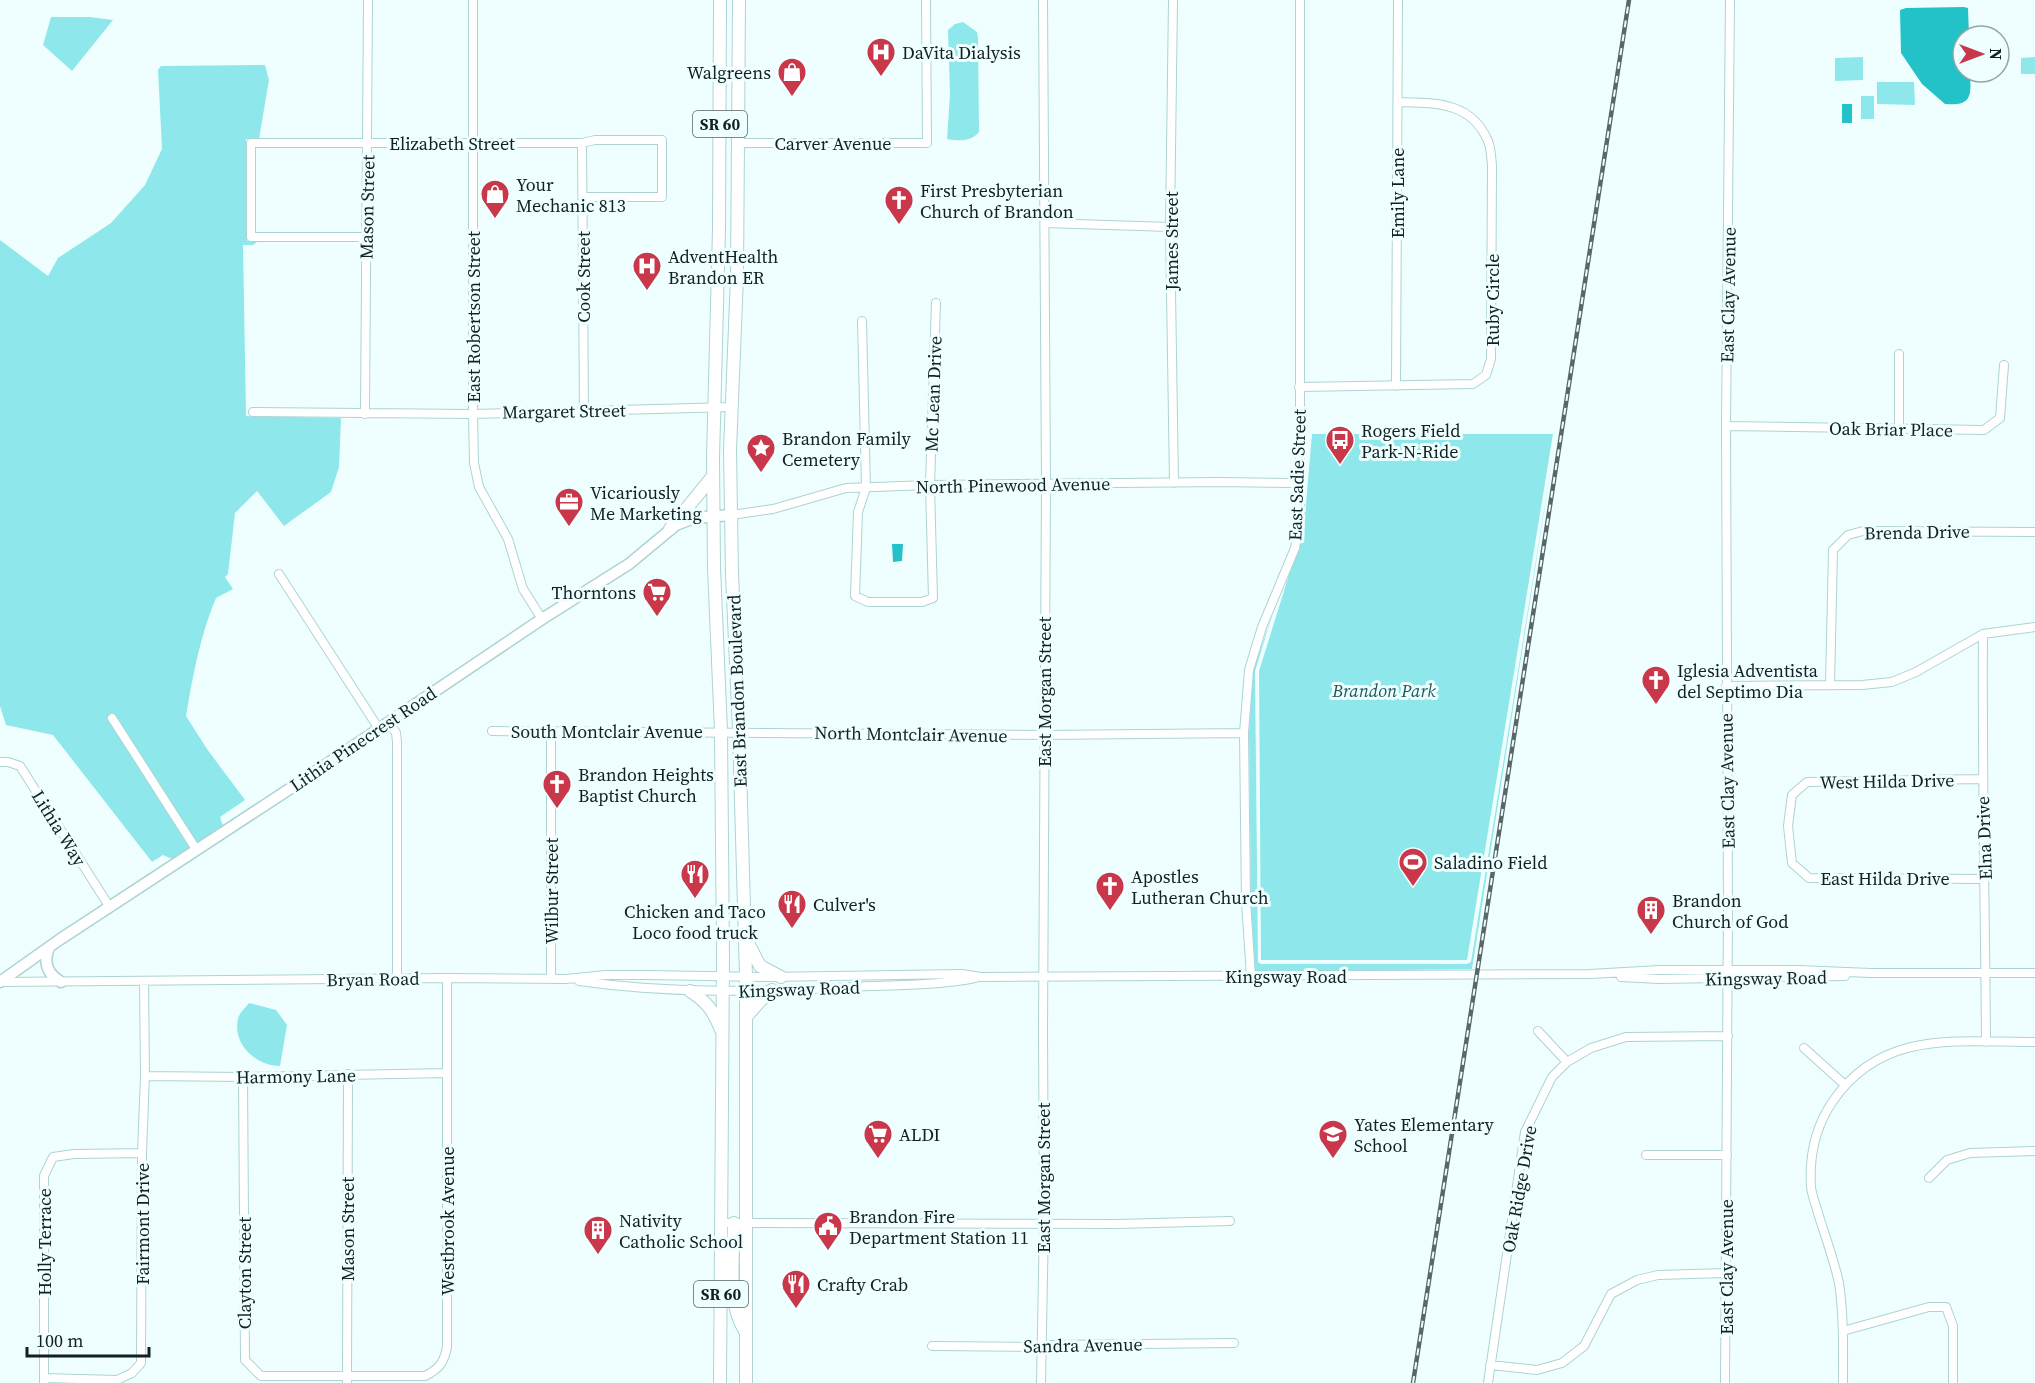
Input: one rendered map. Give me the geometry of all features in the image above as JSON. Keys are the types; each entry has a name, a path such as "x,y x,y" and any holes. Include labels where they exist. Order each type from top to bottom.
{"highway":[{"name":"East Brandon Boulevard","path":"720,0 719,229 713,476 721,731 723,1036 733,1223 746,1332 746,1383"},
{"name":"East Brandon Boulevard","path":"720,1383 746,1017 731,515 731,407 737,277 739,0"},
{"path":"670,529 713,476"},
{"path":"745,937 760,966 781,977"},
{"path":"690,990 707,1003 714,1013 723,1036"},
{"path":"746,1017 772,990"},
{"path":"720,1365 728,1383"}],"main road":[{"name":"Lithia Pinecrest Road","path":"0,982 109,906 542,619 636,560 670,529 688,519 731,515"},
{"path":"49,948 46,966 52,976 61,982"}],"street":[{"name":"Mason Street","path":"365,414 368,0"},
{"name":"East Robertson Street","path":"473,0 474,463 479,487 508,539 517,574 526,595 542,619"},
{"name":"Carver Avenue","path":"739,142 927,143 926,0"},
{"name":"East Morgan Street","path":"1041,1383 1044,1222 1046,484 1043,0"},
{"name":"James Street","path":"1173,0 1170,227 1174,483"},
{"name":"East Sadie Street","path":"1251,976 1246,902 1244,733 1249,670 1262,627 1295,548 1300,517 1300,0"},
{"name":"Emily Lane","path":"1396,386 1398,102 1396,4 1398,0"},
{"name":"East Clay Avenue","path":"1725,1383 1728,1036 1726,426 1730,0"},
{"name":"Ruby Circle","path":"1299,387 1473,384 1486,375 1491,359 1492,165 1488,142 1476,122 1456,108 1437,103 1398,102"},
{"name":"Elizabeth Street","path":"367,237 251,237 251,143 582,144 595,140 662,140 662,197 583,197"},
{"name":"Cook Street","path":"582,144 584,411"},
{"path":"1045,223 1170,227"},
{"name":"Mc Lean Drive","path":"866,488 858,512 855,596 868,602 922,602 933,598 930,485 936,303"},
{"path":"862,321 866,488"},
{"path":"1899,354 1899,429"},
{"name":"Oak Briar Place","path":"1726,426 1984,430 2000,418 2004,365"},
{"name":"Margaret Street","path":"253,412 473,414 731,407"},
{"name":"North Pinewood Avenue","path":"731,515 773,509 846,488 930,485 1299,483"},
{"name":"Brenda Drive","path":"1830,685 1833,550 1848,535 1863,531 2035,532"},
{"path":"279,574 379,729"},
{"path":"1726,686 1892,682 1916,672 1983,634 2035,627"},
{"name":"Elna Drive","path":"1983,634 1982,779 1986,1042"},
{"path":"112,718 196,849"},
{"path":"389,722 396,733 397,742 397,979"},
{"name":"South Montclair Avenue","path":"492,731 721,731"},
{"name":"Wilbur Street","path":"551,731 551,979"},
{"name":"North Montclair Avenue","path":"721,731 1044,735 1244,733"},
{"name":"Lithia Way","path":"0,762 20,766 109,906"},
{"name":"West Hilda Drive","path":"1788,826 1791,795 1807,782 1982,779"},
{"name":"East Hilda Drive","path":"1788,826 1792,863 1809,878 1985,879"},
{"name":"Kingsway Road","path":"746,977 962,974 1043,977 1590,974 1659,979 1728,974 1800,978 1871,973 2035,973"},
{"name":"Bryan Road","path":"0,982 566,979 606,975 746,977"},
{"name":"Kingsway Road","path":"723,991 880,986 964,980 981,976"},
{"name":"Westbrook Avenue","path":"347,1380 425,1376 438,1369 444,1360 447,1347 447,978"},
{"path":"566,979 647,987 723,991"},
{"name":"Fairmont Drive","path":"44,1381 117,1380 132,1373 141,1362 142,1153 146,1076 144,981"},
{"path":"1538,1031 1567,1062"},
{"name":"Oak Ridge Drive","path":"1488,1383 1525,1132 1552,1077 1567,1062 1592,1048 1626,1037 1728,1036"},
{"path":"1843,1383 1843,1331 1839,1283 1811,1189 1811,1153 1823,1116 1844,1084 1870,1062 1899,1049 1929,1043 2035,1042"},
{"path":"1804,1048 1844,1084"},
{"name":"Harmony Lane","path":"146,1076 243,1077 447,1073"},
{"name":"Mason Street","path":"347,1380 348,1074"},
{"name":"Clayton Street","path":"243,1077 244,1360 261,1376 347,1380"},
{"path":"1929,1178 1947,1160 1970,1153 2035,1151"},
{"name":"Holly Terrace","path":"44,1381 44,1176 53,1157 74,1154 142,1153"},
{"path":"1646,1155 1727,1155"},
{"path":"733,1223 1044,1222 1117,1224 1230,1221"},
{"path":"1490,1365 1537,1370 1562,1363 1584,1346 1611,1294 1637,1280 1658,1275 1726,1273"},
{"path":"1843,1331 1929,1307 1946,1307 1953,1326 1953,1383"},
{"name":"Sandra Avenue","path":"933,1346 1042,1347 1050,1345 1234,1343"}],"green space":[{"path":"51,17 90,17 113,20 72,71 43,45"},
{"path":"963,22 977,32 978,38 979,132 968,139 956,140 947,139 950,94 948,30 955,24"},
{"path":"1863,57 1863,80 1835,81 1835,58"},
{"path":"2035,57 2035,74 2021,74 2021,58"},
{"path":"265,65 269,80 259,139 246,139 247,241 257,242 253,245 243,245 246,416 341,418 339,467 331,492 284,526 257,491 235,513 228,574 225,577 233,589 216,598 210,612 191,686 186,716 245,800 220,817 223,826 172,859 163,855 152,862 53,735 6,725 0,706 0,240 48,276 58,258 111,223 145,185 162,149 158,70 161,66"},
{"path":"1877,82 1914,82 1915,105 1877,104"},
{"path":"1861,96 1874,96 1874,119 1861,119"},
{"name":"Brandon Park","path":"1312,434 1553,434 1467,960 1261,960 1259,671 1304,527"},
{"path":"1556,436 1472,969 1255,972 1251,902 1249,733 1253,671 1273,613 1255,671 1258,962 1261,964 1467,964 1471,962"},
{"path":"249,1003 276,1010 287,1025 280,1066 255,1058 248,1052 239,1037 238,1019"}],"shaded area":[{"path":"1906,8 1968,8 1969,24 1951,24 1951,84 1970,84 1970,93 1965,101 1945,104 1922,84 1901,53 1900,10"},
{"path":"1842,104 1852,104 1852,123 1842,123"},
{"path":"892,544 903,544 902,561 893,562"}],"railway":[{"path":"1413,1383 1629,0"}],"place":[{"name":"DaVita Dialysis","path":"881,78"},
{"name":"Walgreens","path":"792,98"},
{"name":"Your Mechanic 813","path":"495,220"},
{"name":"First Presbyterian Church of Brandon","path":"899,226"},
{"name":"AdventHealth Brandon ER","path":"647,292"},
{"name":"Rogers Field Park-N-Ride","path":"1340,466"},
{"name":"Brandon Family Cemetery","path":"761,474"},
{"name":"Vicariously Me Marketing","path":"569,528"},
{"name":"Thorntons","path":"657,618"},
{"name":"Iglesia Adventista del Septimo Dia","path":"1656,706"},
{"name":"Brandon Heights Baptist Church","path":"557,810"},
{"name":"Saladino Field","path":"1413,888"},
{"name":"Chicken and Taco Loco food truck","path":"695,900"},
{"name":"Apostles Lutheran Church","path":"1110,912"},
{"name":"Culver's","path":"792,930"},
{"name":"Brandon Church of God","path":"1651,936"},
{"name":"ALDI","path":"878,1160"},
{"name":"Yates Elementary School","path":"1333,1160"},
{"name":"Brandon Fire Department Station 11","path":"828,1252"},
{"name":"Nativity Catholic School","path":"598,1256"},
{"name":"Crafty Crab","path":"796,1310"}]}
